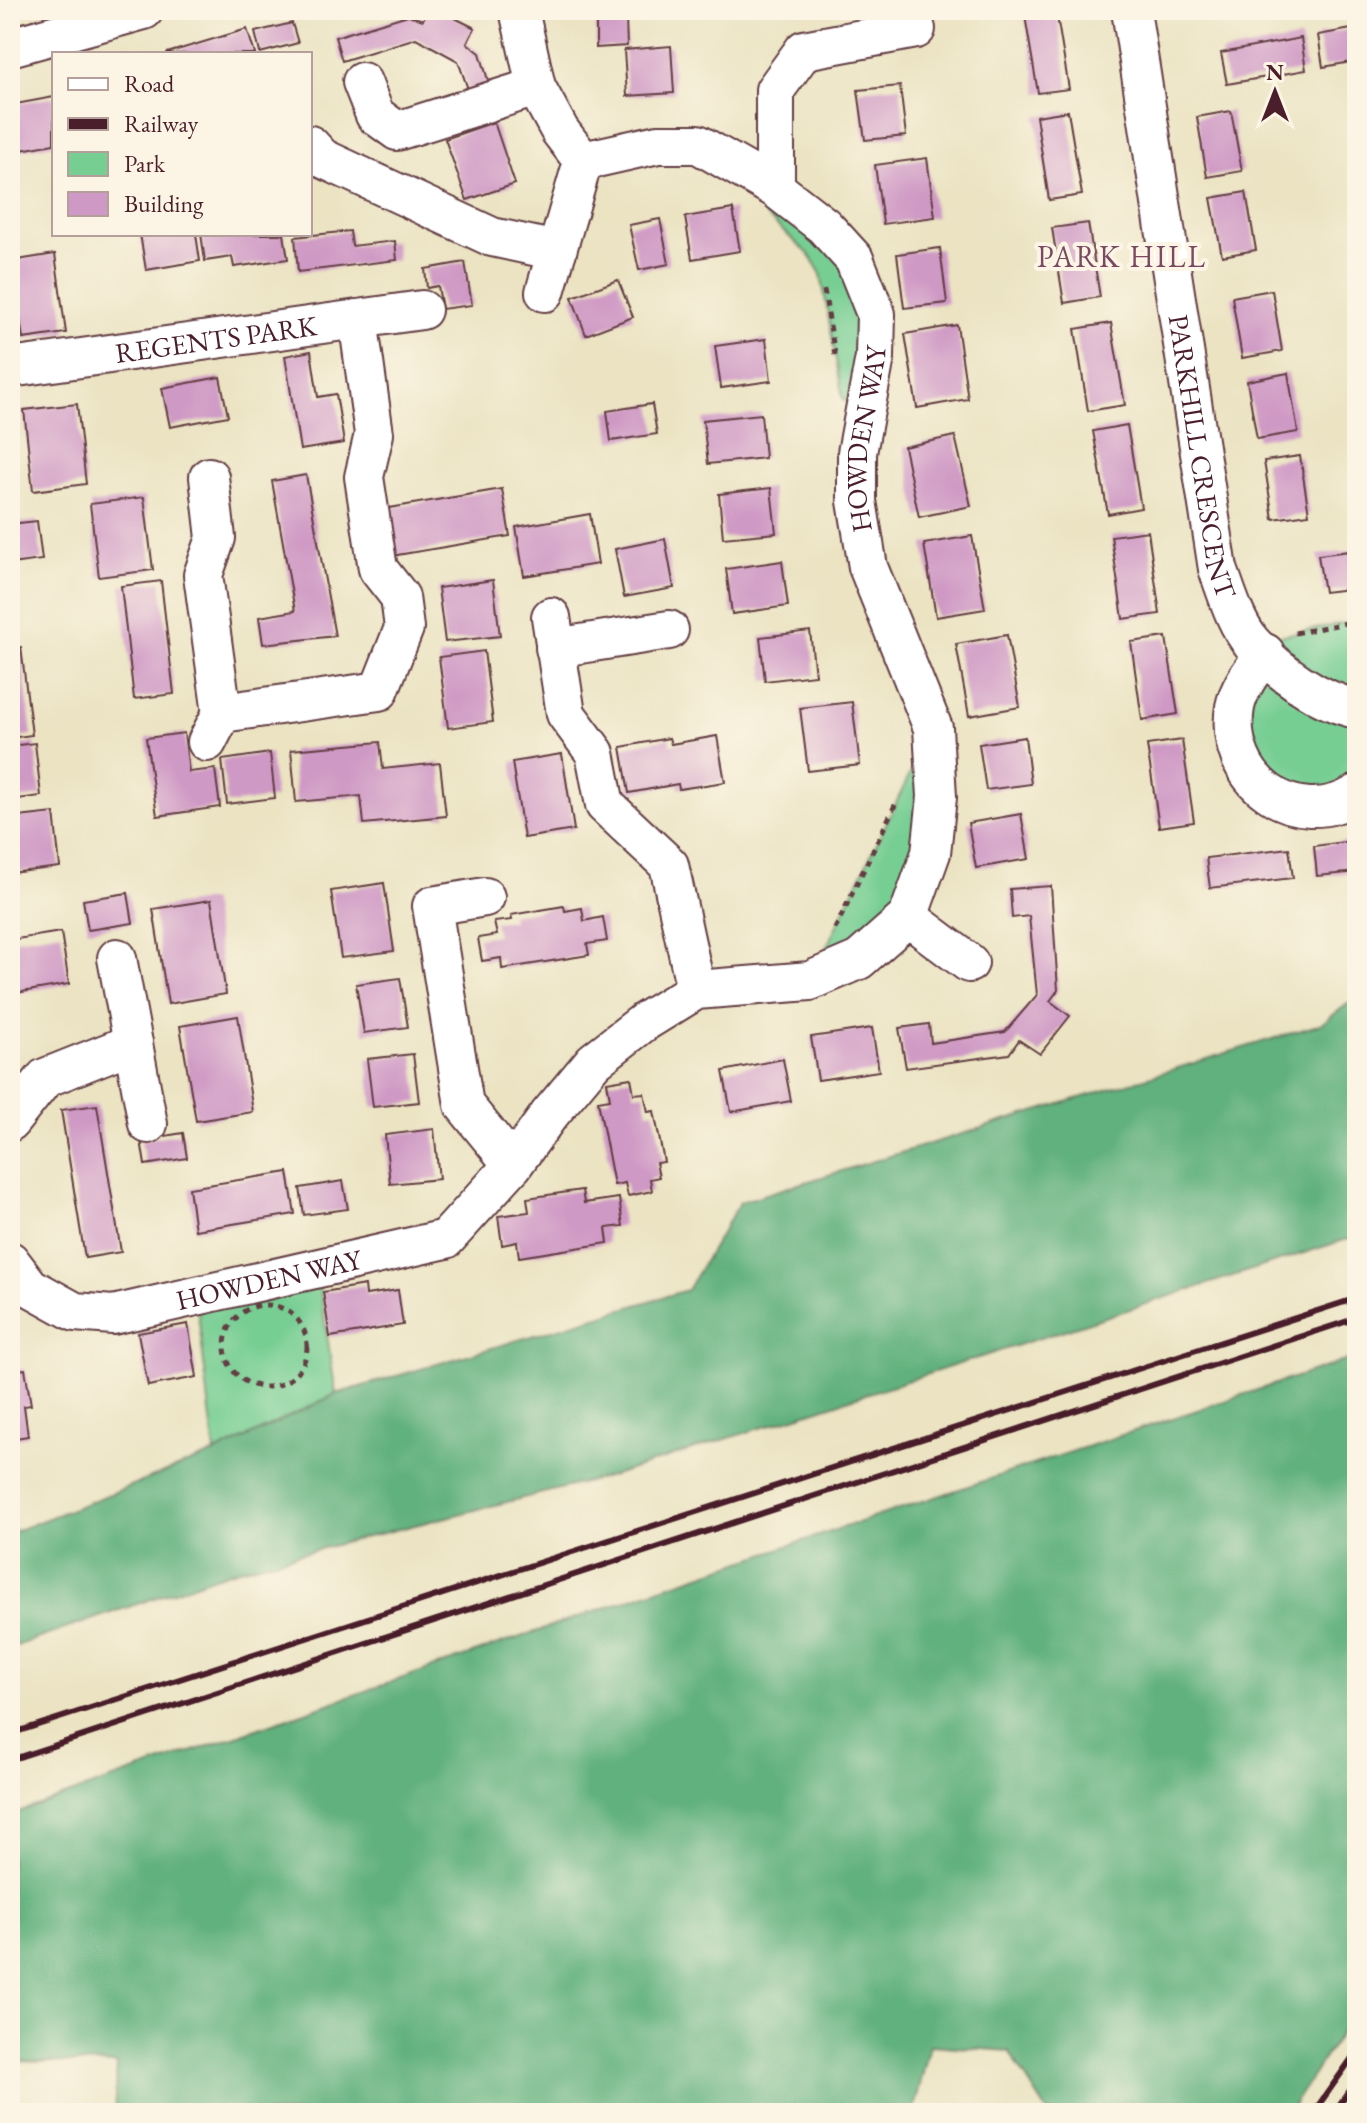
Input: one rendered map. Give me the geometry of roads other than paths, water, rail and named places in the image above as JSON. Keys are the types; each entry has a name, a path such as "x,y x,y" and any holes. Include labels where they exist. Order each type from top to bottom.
{"street":[{"path":"10,47 144,10"},
{"path":"519,10 536,87 560,131 583,161 545,292"},
{"name":"PARKHILL CRESCENT","path":"1131,10 1218,569 1231,603 1258,647 1284,673 1320,695 1357,709"},
{"path":"775,188 775,90 804,50 916,29"},
{"path":"362,82 375,115 397,131 536,87"},
{"name":"HOWDEN WAY","path":"10,1261 30,1287 75,1312 113,1315 446,1239 513,1165 594,1061 644,1022 696,990 810,981 859,960 908,917 931,853 937,797 933,728 868,567 857,501 857,453 875,357 876,314 854,259 824,226 775,188 698,144 658,144 583,161"},
{"path":"312,147 322,158 447,218 492,237 557,251"},
{"name":"REGENTS PARK","path":"10,368 422,310"},
{"path":"209,477 216,538 203,575 214,727 379,691 404,628 400,597 378,569 364,477 374,434 358,319"},
{"path":"669,630 553,632 566,714 595,753 605,805 669,865 696,990"},
{"path":"1258,647 1235,706 1234,735 1242,760 1255,783 1288,805 1326,808 1357,794"},
{"path":"485,897 432,906 464,1105 513,1165"},
{"path":"908,917 969,963"},
{"path":"117,958 148,1124"},
{"path":"10,1122 45,1078 133,1043"}],"railway":[{"path":"10,1734 1357,1298"},
{"path":"10,1760 1357,1318"},
{"path":"1313,2113 1357,2051"},
{"path":"1333,2113 1357,2081"}],"district":[{"name":"PARK HILL","path":"1122,256"}]}
